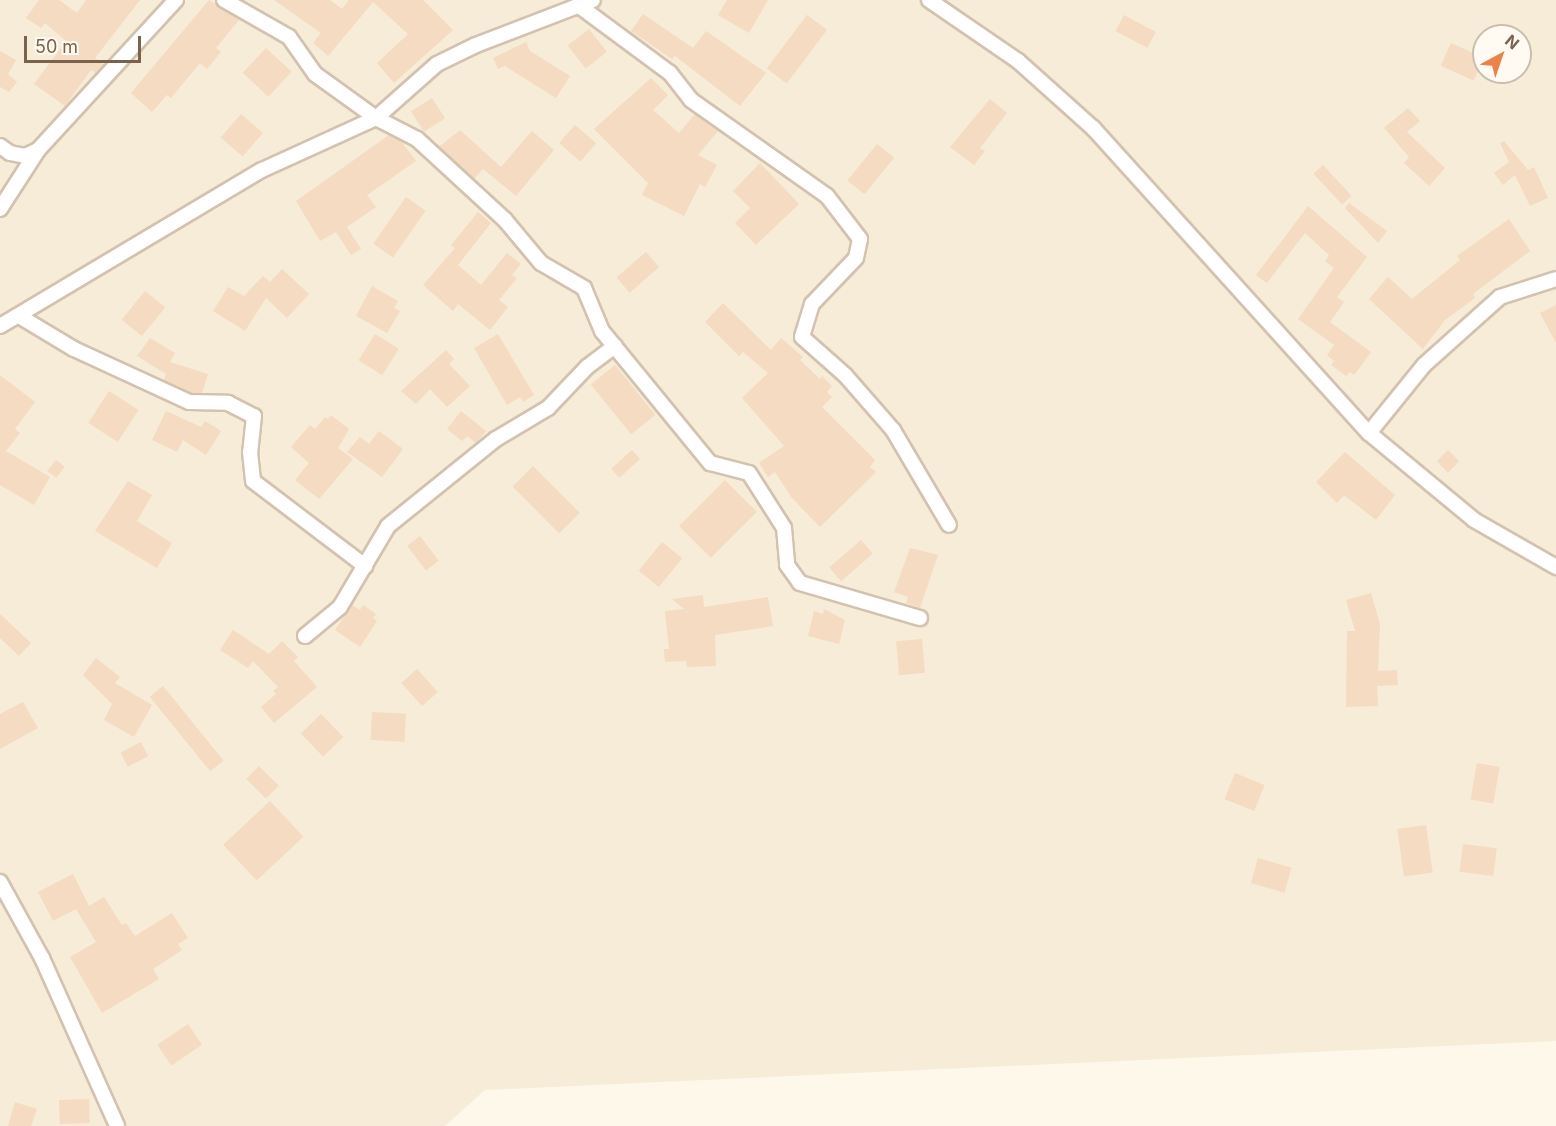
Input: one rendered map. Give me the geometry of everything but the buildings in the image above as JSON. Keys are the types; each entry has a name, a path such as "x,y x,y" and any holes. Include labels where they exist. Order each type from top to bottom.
{"street":[{"path":"0,209 38,150 176,0"},
{"path":"224,0 289,37 315,74 376,118 417,140 505,220 541,263 584,288 602,331 710,464 749,473 784,528 787,565 800,583 920,618"},
{"path":"0,326 262,170 376,118 436,64 593,0"},
{"path":"929,0 1018,61 1093,129 1369,433 1474,520 1556,567"},
{"path":"578,5 670,73 691,100 827,196 860,239 856,258 812,304 802,337 845,375 893,430 949,525"},
{"path":"0,146 10,153 25,156 38,150"},
{"path":"1369,433 1424,364 1500,297 1556,279"},
{"path":"19,316 74,349 189,402 228,403 254,416 250,452 253,481 365,566"},
{"path":"305,636 340,608 388,526 496,439 548,408 587,367 615,346"},
{"path":"0,882 42,958 117,1126"}],"shaded area":[{"path":"0,0 1556,0 1556,1041 485,1090 445,1126 0,1126"}]}
